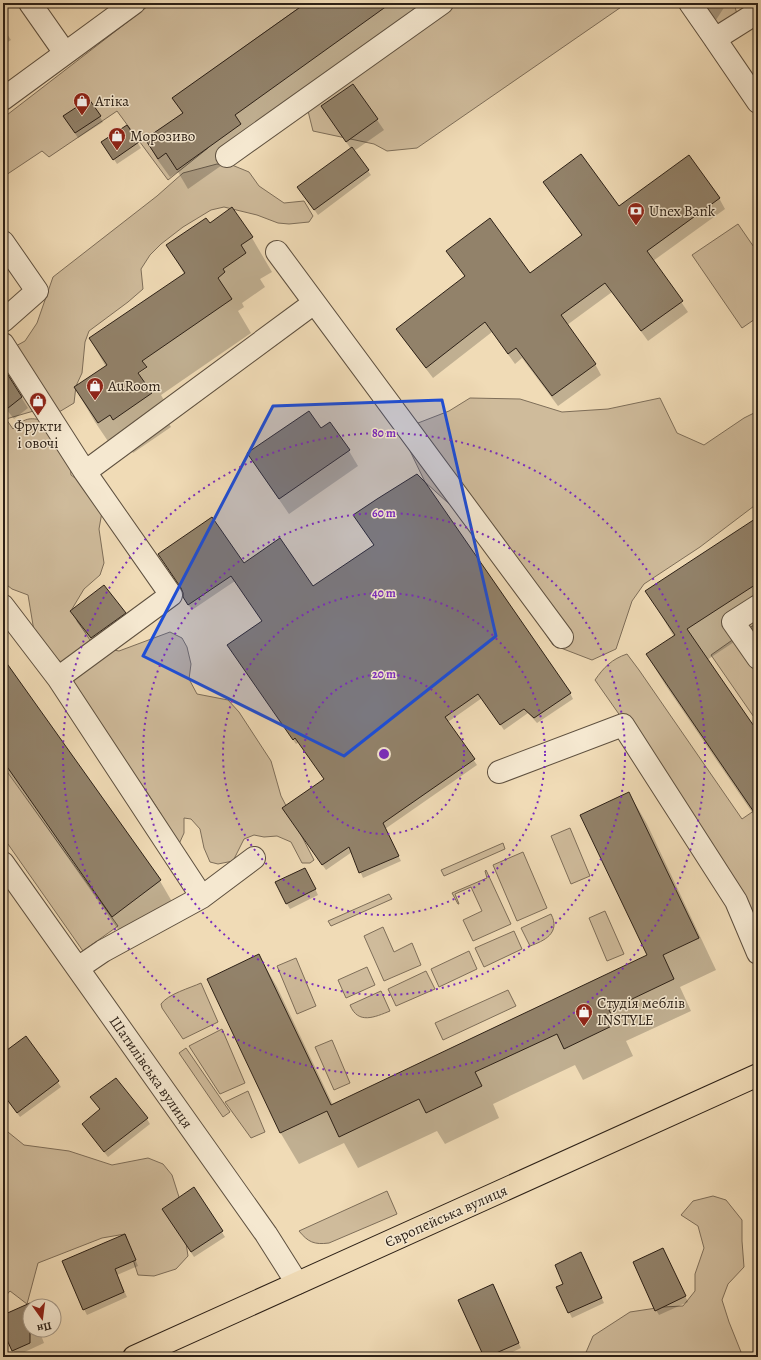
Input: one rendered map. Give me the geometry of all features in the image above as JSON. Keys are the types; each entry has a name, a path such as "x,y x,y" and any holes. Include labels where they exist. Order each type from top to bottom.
{"main road":[{"name":"Європейська вулиця","path":"134,1357 758,1075"}],"street":[{"path":"30,3 65,53"},
{"path":"3,99 134,3"},
{"path":"227,156 442,3"},
{"path":"690,3 758,102"},
{"path":"715,39 758,12"},
{"path":"3,242 37,291 3,321"},
{"path":"277,252 562,636"},
{"path":"86,472 314,303"},
{"path":"3,344 86,472 171,596 58,678"},
{"path":"3,606 58,678 202,897"},
{"path":"758,606 733,622 758,658"},
{"path":"498,772 623,725 736,900 758,953"},
{"path":"78,968 103,951 202,897 254,858"},
{"name":"Шатилівська вулиця","path":"3,863 266,1234 297,1283"}],"highlighted area":[{"path":"442,400 496,636 344,756 143,656 273,406"}],"shaded area":[{"path":"152,3 306,3 173,98 208,148 168,180 117,111 49,157 42,151 3,177 3,118"},
{"path":"457,3 627,3 417,148 387,151 374,144 313,131 307,107 366,69"},
{"path":"709,3 734,3 738,18 716,33 706,9"},
{"path":"217,164 232,165 249,172 259,186 284,203 304,201 313,216 309,222 289,224 278,223 257,215 224,207 211,210 183,227 161,244 150,255 141,269 143,289 89,331 85,342 82,373 76,386 74,403 59,412 37,410 6,419 13,429 25,420 29,419 48,421 70,464 71,475 90,489 102,512 99,529 104,563 100,575 84,589 72,609 78,622 94,646 119,651 170,632 182,638 187,647 191,664 189,679 197,694 228,700 239,712 271,761 281,796 314,860 310,863 302,863 291,842 277,836 264,837 254,835 244,839 233,861 218,864 210,862 204,848 200,829 191,819 184,818 184,833 179,844 169,836 161,814 145,789 128,771 74,704 74,681 63,663 46,652 35,637 28,595 12,589 3,582 3,353 25,341 37,323 53,277 157,196 183,173"},
{"path":"738,224 758,253 758,317 742,328 692,255"},
{"path":"470,398 520,399 562,412 608,409 660,398 677,433 704,445 744,418 758,411 758,503 700,547 644,584 632,601 616,649 592,660 553,645 513,584 468,521 425,482 400,430 449,411"},
{"path":"758,622 758,723 711,655"},
{"path":"627,654 742,819 758,808 758,943 635,737 595,680 609,664 617,658"},
{"path":"3,766 118,926 83,951 3,837"},
{"path":"570,828 590,876 571,884 551,836"},
{"path":"503,843 505,849 444,876 441,870"},
{"path":"523,852 547,908 517,921 493,865"},
{"path":"486,870 511,924 473,941 463,920 482,911 471,887 455,894 459,904 452,893 487,878"},
{"path":"389,894 392,899 331,926 328,921"},
{"path":"605,911 624,954 607,961 589,918"},
{"path":"551,914 554,921 554,926 550,935 541,942 530,946 521,928"},
{"path":"383,927 394,952 412,943 421,965 384,981 364,936"},
{"path":"514,931 522,949 484,967 475,948"},
{"path":"469,951 477,969 439,987 431,969"},
{"path":"296,958 316,1006 297,1014 277,966"},
{"path":"367,967 375,985 346,998 338,980"},
{"path":"426,971 435,989 396,1006 388,989"},
{"path":"201,983 218,1022 183,1039 162,1008 161,1004 164,1000 174,994"},
{"path":"508,990 516,1006 443,1040 435,1023"},
{"path":"381,991 390,1011 367,1018 358,1015 353,1011 350,1005"},
{"path":"222,1029 245,1083 220,1094 189,1046"},
{"path":"332,1040 350,1083 334,1090 315,1047"},
{"path":"186,1048 230,1112 223,1117 179,1053"},
{"path":"248,1091 265,1132 251,1138 225,1102"},
{"path":"3,1128 24,1145 69,1151 112,1165 148,1158 163,1164 172,1175 179,1197 188,1256 176,1269 154,1276 138,1275 125,1234 102,1238 38,1263 29,1298 22,1298 22,1300 10,1291 3,1299"},
{"path":"387,1191 397,1214 329,1243 319,1244 312,1242 305,1238 299,1231"},
{"path":"713,1196 726,1200 742,1220 744,1267 728,1284 722,1300 743,1357 584,1357 593,1336 630,1312 663,1307 683,1306 695,1291 695,1274 704,1248 698,1226 681,1215 693,1201"}],"building":[{"path":"306,3 391,3 235,115 241,124 177,170 166,153 158,159 145,139 183,113 172,98"},
{"path":"353,84 378,119 346,142 321,106"},
{"name":"Атіка","path":"89,99 101,116 75,133 63,116"},
{"name":"Морозиво","path":"127,125 139,142 113,160 101,142"},
{"path":"352,147 369,170 314,210 297,187"},
{"path":"581,154 619,206 689,155 720,198 647,251 683,301 641,331 605,283 561,315 596,364 552,396 516,348 508,354 485,322 426,368 396,329 465,276 446,251 490,218 530,273 582,235 543,182"},
{"path":"232,207 253,237 241,245 246,253 223,269 225,272 218,278 232,299 142,361 147,367 138,373 152,393 113,420 110,415 98,423 74,387 107,365 89,338 185,273 166,245 206,218 210,223"},
{"path":"3,367 22,397 3,412"},
{"path":"309,411 321,428 330,422 350,450 279,499 247,453"},
{"path":"417,474 425,482 571,693 534,718 524,709 500,725 478,694 445,717 475,759 383,823 399,856 359,873 349,847 322,865 282,808 324,779 295,738 293,740 227,645 262,621 231,576 188,605 183,597 181,588 158,554 212,517 244,563 280,538 313,586 374,545 353,515"},
{"path":"758,517 758,583 687,629 758,732 758,818 646,654 675,635 645,591"},
{"path":"104,585 126,613 91,638 70,611"},
{"path":"3,658 161,880 112,917 3,761"},
{"path":"629,792 699,938 663,955 674,979 609,1010 616,1024 564,1049 557,1034 475,1072 482,1086 426,1113 419,1099 339,1137 327,1111 280,1133 207,979 259,954 331,1105 647,955 580,815"},
{"path":"305,868 316,889 286,904 275,882"},
{"path":"26,1036 59,1081 17,1113 3,1094 3,1053"},
{"path":"116,1078 148,1118 104,1152 82,1124 100,1109 90,1097"},
{"path":"194,1187 223,1231 191,1252 162,1209"},
{"path":"125,1234 136,1260 115,1269 124,1292 83,1310 62,1261"},
{"path":"663,1248 686,1296 655,1311 633,1262"},
{"path":"581,1252 602,1298 568,1313 556,1287 563,1284 555,1265"},
{"path":"493,1284 519,1343 484,1357 458,1300"},
{"path":"22,1307 22,1338 30,1338 30,1343 12,1351 3,1331 3,1315"}],"place":[{"name":"Атіка","path":"82,116"},
{"name":"Морозиво","path":"117,151"},
{"name":"Unex Bank","path":"636,226"},
{"name":"AuRoom","path":"95,401"},
{"name":"Фрукти і овочі","path":"38,416"},
{"name":"Студія меблів INSTYLE","path":"584,1027"}]}
